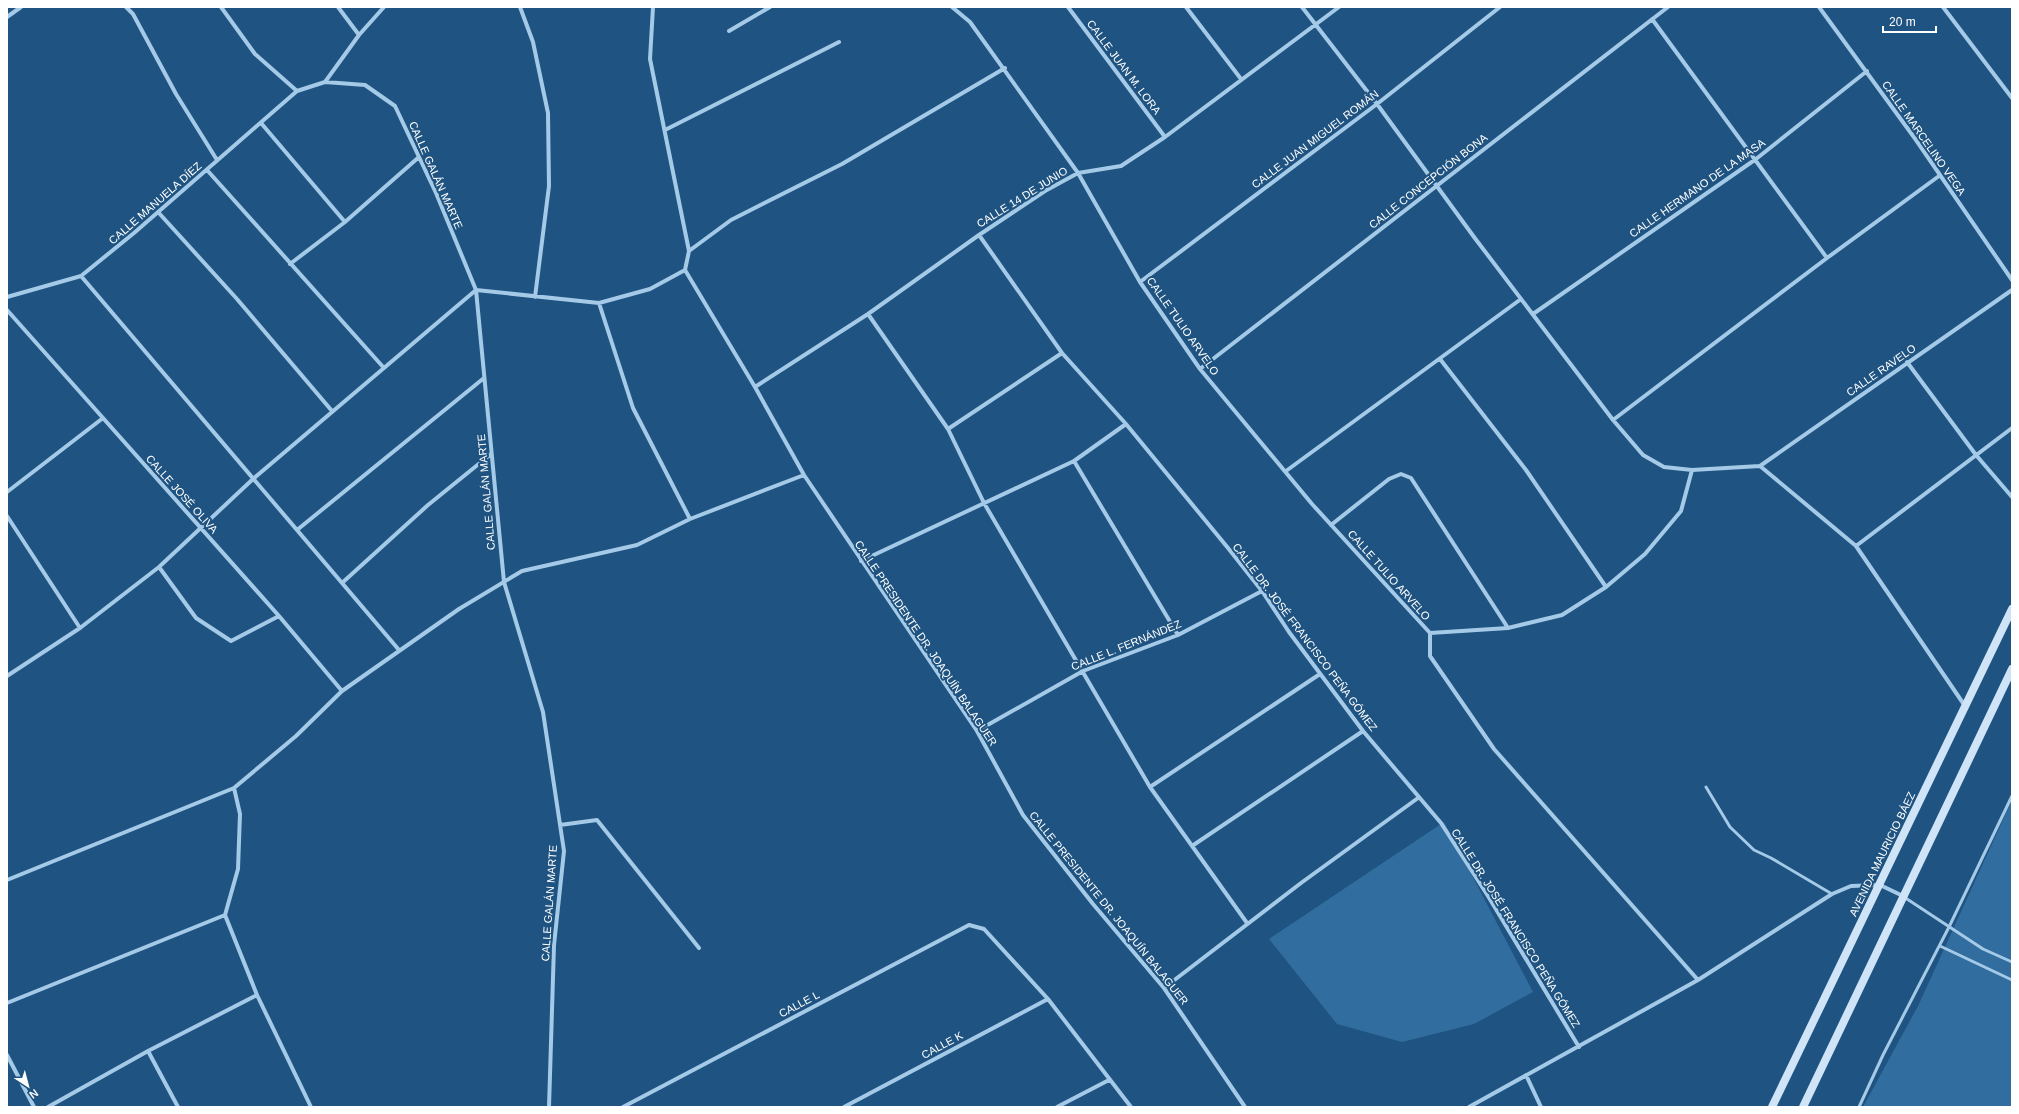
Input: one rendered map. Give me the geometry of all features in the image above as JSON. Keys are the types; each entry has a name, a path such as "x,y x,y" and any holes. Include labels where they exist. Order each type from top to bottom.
{"main road":[{"name":"AVENIDA MAURICIO BÁEZ","path":"1772,1107 2012,609"},
{"path":"1803,1107 2012,669"}],"street":[{"path":"7,17 21,7"},
{"path":"126,7 133,14 176,94 217,160"},
{"path":"221,7 255,54 297,91"},
{"path":"338,7 359,35"},
{"path":"324,82 359,35 384,7"},
{"path":"520,7 533,42 548,113 549,186 535,296"},
{"path":"7,676 80,628 158,567 253,478 476,290 599,303 650,289 685,270 689,251 650,59 653,7"},
{"path":"729,31 770,7"},
{"name":"CALLE TULIO ARVELO","path":"952,7 970,22 1005,68 1078,173 1140,282 1200,369 1331,525 1430,634"},
{"name":"CALLE JUAN M. LORA","path":"1068,7 1165,137"},
{"path":"1186,7 1241,79"},
{"path":"1302,7 1377,104 1436,186 1613,420 1643,455 1664,467 1692,470 1760,466 1856,546 1965,706"},
{"name":"CALLE 14 DE JUNIO","path":"755,387 868,314 979,235 1045,191 1078,173 1121,166 1165,137 1339,7"},
{"name":"CALLE JUAN MIGUEL ROMÁN","path":"1140,282 1377,104 1500,7"},
{"name":"CALLE CONCEPCIÓN BONA","path":"1200,369 1668,7"},
{"name":"CALLE MARCELINO VEGA","path":"1819,7 1867,71 2012,280"},
{"path":"1943,7 2012,98"},
{"path":"1652,19 1756,158 1827,258"},
{"path":"665,130 839,42"},
{"path":"689,251 731,220 842,164 1005,68"},
{"name":"CALLE HERMANO DE LA MASA","path":"1533,314 1756,158 1867,71"},
{"name":"CALLE GALÁN MARTE","path":"297,91 324,82 365,85 395,106 436,193 476,290 504,582 543,712 564,851 554,945 550,1107"},
{"name":"CALLE MANUELA DÍEZ","path":"7,297 81,276 158,212 297,91"},
{"path":"260,123 345,222"},
{"path":"290,264 345,222 419,157"},
{"path":"207,170 384,368"},
{"path":"1613,420 1827,258 1939,176"},
{"path":"158,212 237,299 332,411"},
{"name":"CALLE DR. JOSÉ FRANCISCO PEÑA GÓMEZ","path":"979,235 1062,353 1126,424 1262,591 1320,674 1363,730 1418,798 1441,823 1480,883 1579,1047"},
{"name":"CALLE PRESIDENTE DR. JOAQUÍN BALAGUER","path":"685,270 755,387 804,475 977,731 1023,815 1093,904 1164,988 1245,1107"},
{"path":"81,276 399,650"},
{"name":"CALLE RAVELO","path":"1760,466 2012,290"},
{"path":"1286,471 1521,299"},
{"path":"599,303 633,408 690,519"},
{"name":"CALLE JOSÉ OLIVA","path":"7,310 279,616 342,692"},
{"path":"868,314 948,429 984,503 1150,787 1247,923"},
{"path":"948,429 1062,353"},
{"path":"1440,359 1526,470 1606,587"},
{"path":"1907,362 1976,455 2012,496"},
{"path":"297,530 484,378"},
{"path":"7,492 103,418"},
{"path":"861,561 1074,461 1126,424"},
{"path":"1856,546 2012,428"},
{"path":"342,584 428,505 491,454"},
{"path":"1074,461 1178,635"},
{"path":"1692,470 1681,511 1645,554 1606,587 1562,615 1508,628 1430,634 1430,656 1494,749 1698,980"},
{"path":"1331,525 1389,479 1401,474 1411,478 1508,628"},
{"path":"7,880 234,788 296,736 342,692 459,608 522,572 637,545 690,519 804,475"},
{"path":"7,516 80,628"},
{"path":"158,567 196,618 231,641 279,616"},
{"name":"CALLE L. FERNÁNDEZ","path":"977,731 1083,671 1178,635 1262,591"},
{"path":"1150,787 1320,674"},
{"path":"1192,846 1363,730"},
{"path":"234,788 240,814 238,869 225,915 258,995 311,1107"},
{"path":"1164,988 1247,923 1418,798"},
{"path":"560,825 597,820 699,948"},
{"path":"1469,1107 1698,980 1832,894 1851,886 1880,885 1903,896"},
{"path":"7,1003 225,915"},
{"name":"CALLE L","path":"623,1107 969,925 984,929 1048,999"},
{"path":"48,1107 148,1051 258,995"},
{"path":"1048,999 1131,1107"},
{"name":"CALLE K","path":"844,1107 1048,999"},
{"path":"148,1051 178,1107"},
{"path":"7,1055 34,1107"},
{"path":"1526,1075 1541,1107"},
{"path":"1057,1107 1109,1080"}],"lane":[{"path":"1706,787 1730,827 1754,850 1832,894"},
{"path":"1859,1107 1883,1055 1950,927 2012,796"},
{"path":"1903,896 1984,949 2012,962"},
{"path":"1940,946 2012,980"}],"shaded area":[{"path":"2012,800 2012,1107 1863,1107 1918,1006"},
{"path":"1444,822 1533,992 1474,1024 1402,1042 1337,1024 1269,939"}]}
